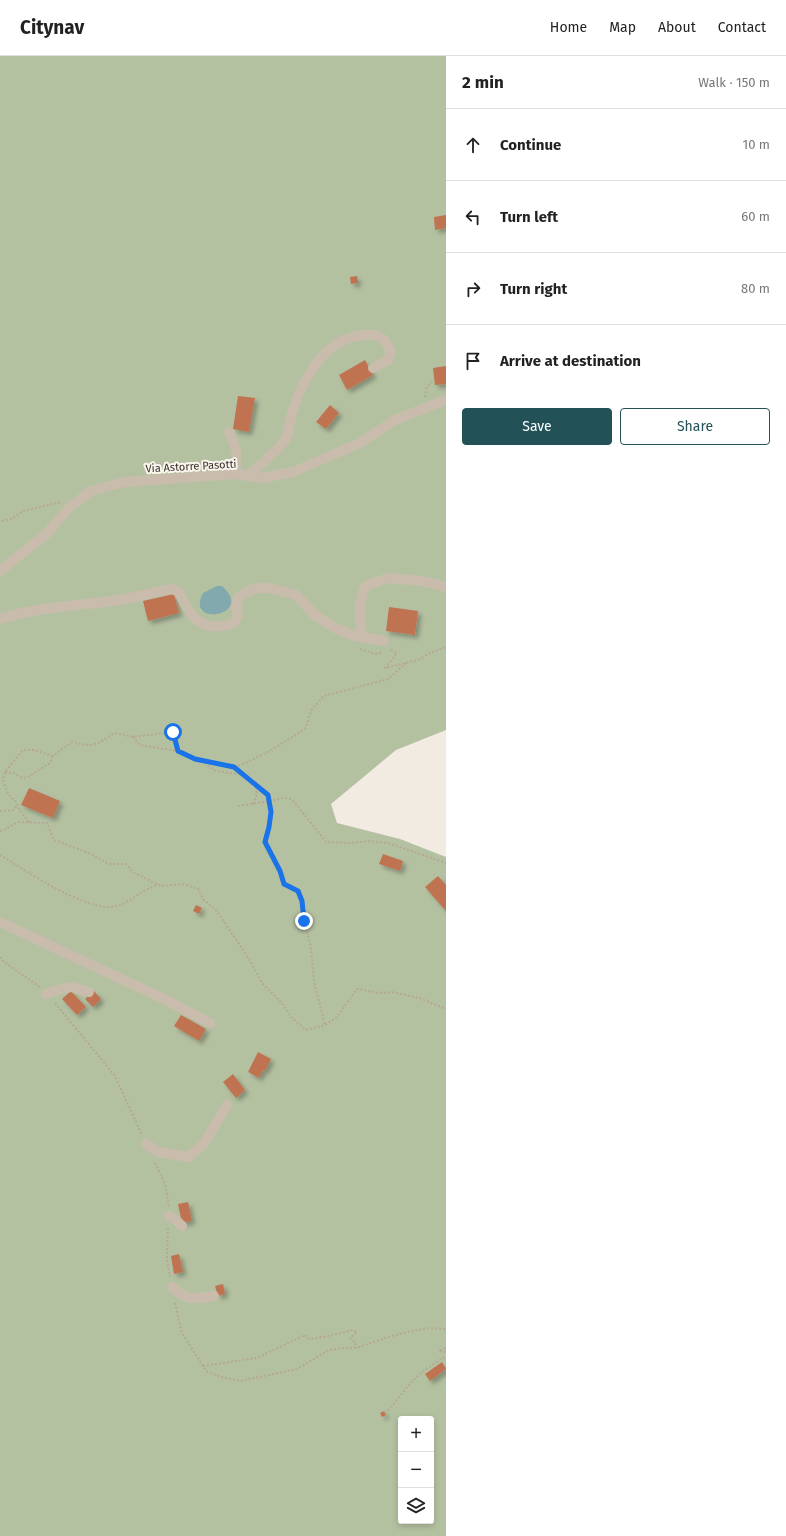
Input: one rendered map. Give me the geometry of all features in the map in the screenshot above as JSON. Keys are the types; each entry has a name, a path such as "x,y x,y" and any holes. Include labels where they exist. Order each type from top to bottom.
{"street":[{"path":"247,476 285,440 292,413 302,386 319,360 337,344 356,335 368,334 374,334 386,340 391,352 388,360 373,368"},
{"name":"Via Astorre Pasotti","path":"0,571 46,534 70,508 91,491 124,482 235,474 262,478 293,472 360,443 395,420 446,400"},
{"path":"229,432 236,448 235,474"},
{"path":"361,637 360,605 366,586 388,578 422,581 446,587"},
{"path":"0,619 36,609 91,602 112,601 172,589 179,592 190,614 198,622 213,626 227,626 234,624 238,615 236,608 238,597 255,588 270,588 296,595 320,619 336,628 361,637 384,641"},
{"path":"0,922 164,999 210,1023"},
{"path":"46,994 64,988 72,988 89,992"},
{"path":"146,1144 158,1152 189,1157 205,1142 227,1105"},
{"path":"169,1216 182,1226"},
{"path":"172,1287 185,1298 194,1299 214,1296"}],"path":[{"path":"2,521 12,519 23,511 64,501 78,501"},
{"path":"234,767 268,752 305,729 312,709 324,696 388,679 406,663"},
{"path":"5,772 13,773 23,778 28,778 50,763 53,756 72,742 94,746 114,733 133,737 173,732 178,751"},
{"path":"133,737 140,745 178,751 200,760 234,767 268,795 271,812 265,842 280,871 284,884 298,891 302,901 304,921 311,947 314,982 325,1025"},
{"path":"29,822 8,794 3,781 5,772 23,750 34,750 53,756"},
{"path":"200,760 216,771 245,775"},
{"path":"253,804 257,794 254,783"},
{"path":"238,806 283,798 292,799 326,842 348,843 370,841 388,843 446,862"},
{"path":"0,811 14,810 17,805"},
{"path":"0,831 18,822 47,823 54,840 89,853 109,864 126,864 133,872 162,886 184,884 198,889 203,899 217,911 249,959 262,983 282,1002 292,1018 306,1030 325,1025 338,1017 357,989 380,993 392,992 419,998 446,1009"},
{"path":"0,855 54,888 98,906 116,906 134,899 144,891 158,884"},
{"path":"0,957 4,962 36,983 116,1076 146,1144"},
{"path":"154,1163 165,1184 170,1209 167,1259 182,1333 206,1371 221,1377 240,1381 297,1369 329,1350 356,1348 388,1337 412,1331 429,1328 446,1329"},
{"path":"203,1366 256,1358 305,1335 309,1339 353,1330 357,1332 350,1338 355,1342 356,1348"},
{"path":"446,1348 439,1351 446,1352"},
{"path":"385,1413 410,1384 424,1371 446,1356"}],"green space":[{"path":"0,56 446,56 446,730 396,750 331,804 337,823 400,839 446,857 446,1536 0,1536"}],"water":[{"path":"217,586 222,586 230,596 231,605 226,611 218,614 210,614 203,611 200,604 203,593"}],"building":[{"path":"446,215 446,228 435,230 434,217"},
{"path":"357,276 358,283 351,284 350,277"},
{"path":"365,360 373,375 347,390 339,375"},
{"path":"446,366 446,384 435,385 433,368"},
{"path":"238,396 255,398 249,432 233,429"},
{"path":"330,405 339,413 326,429 316,422"},
{"path":"174,594 179,613 148,621 143,601"},
{"path":"389,607 418,611 415,635 386,631"},
{"path":"29,788 60,801 53,818 21,805"},
{"path":"383,854 403,861 400,871 379,864"},
{"path":"438,876 446,885 446,911 425,887"},
{"path":"196,905 202,908 199,914 193,911"},
{"path":"71,991 86,1007 77,1015 62,999"},
{"path":"94,991 101,999 93,1007 85,999"},
{"path":"181,1015 206,1029 199,1041 174,1026"},
{"path":"258,1052 271,1059 265,1071 263,1070 259,1078 248,1072"},
{"path":"233,1074 245,1090 236,1098 223,1082"},
{"path":"188,1202 192,1221 182,1223 178,1204"},
{"path":"179,1254 183,1272 174,1274 171,1256"},
{"path":"223,1284 225,1294 218,1296 215,1286"},
{"path":"442,1362 446,1369 430,1381 425,1374"},
{"path":"384,1411 386,1415 382,1417 380,1413"}],"route":[{"path":"173,732 178,751 195,759 234,767 268,795 271,812 265,842 280,871 284,884 298,891 302,901 304,921"}]}
